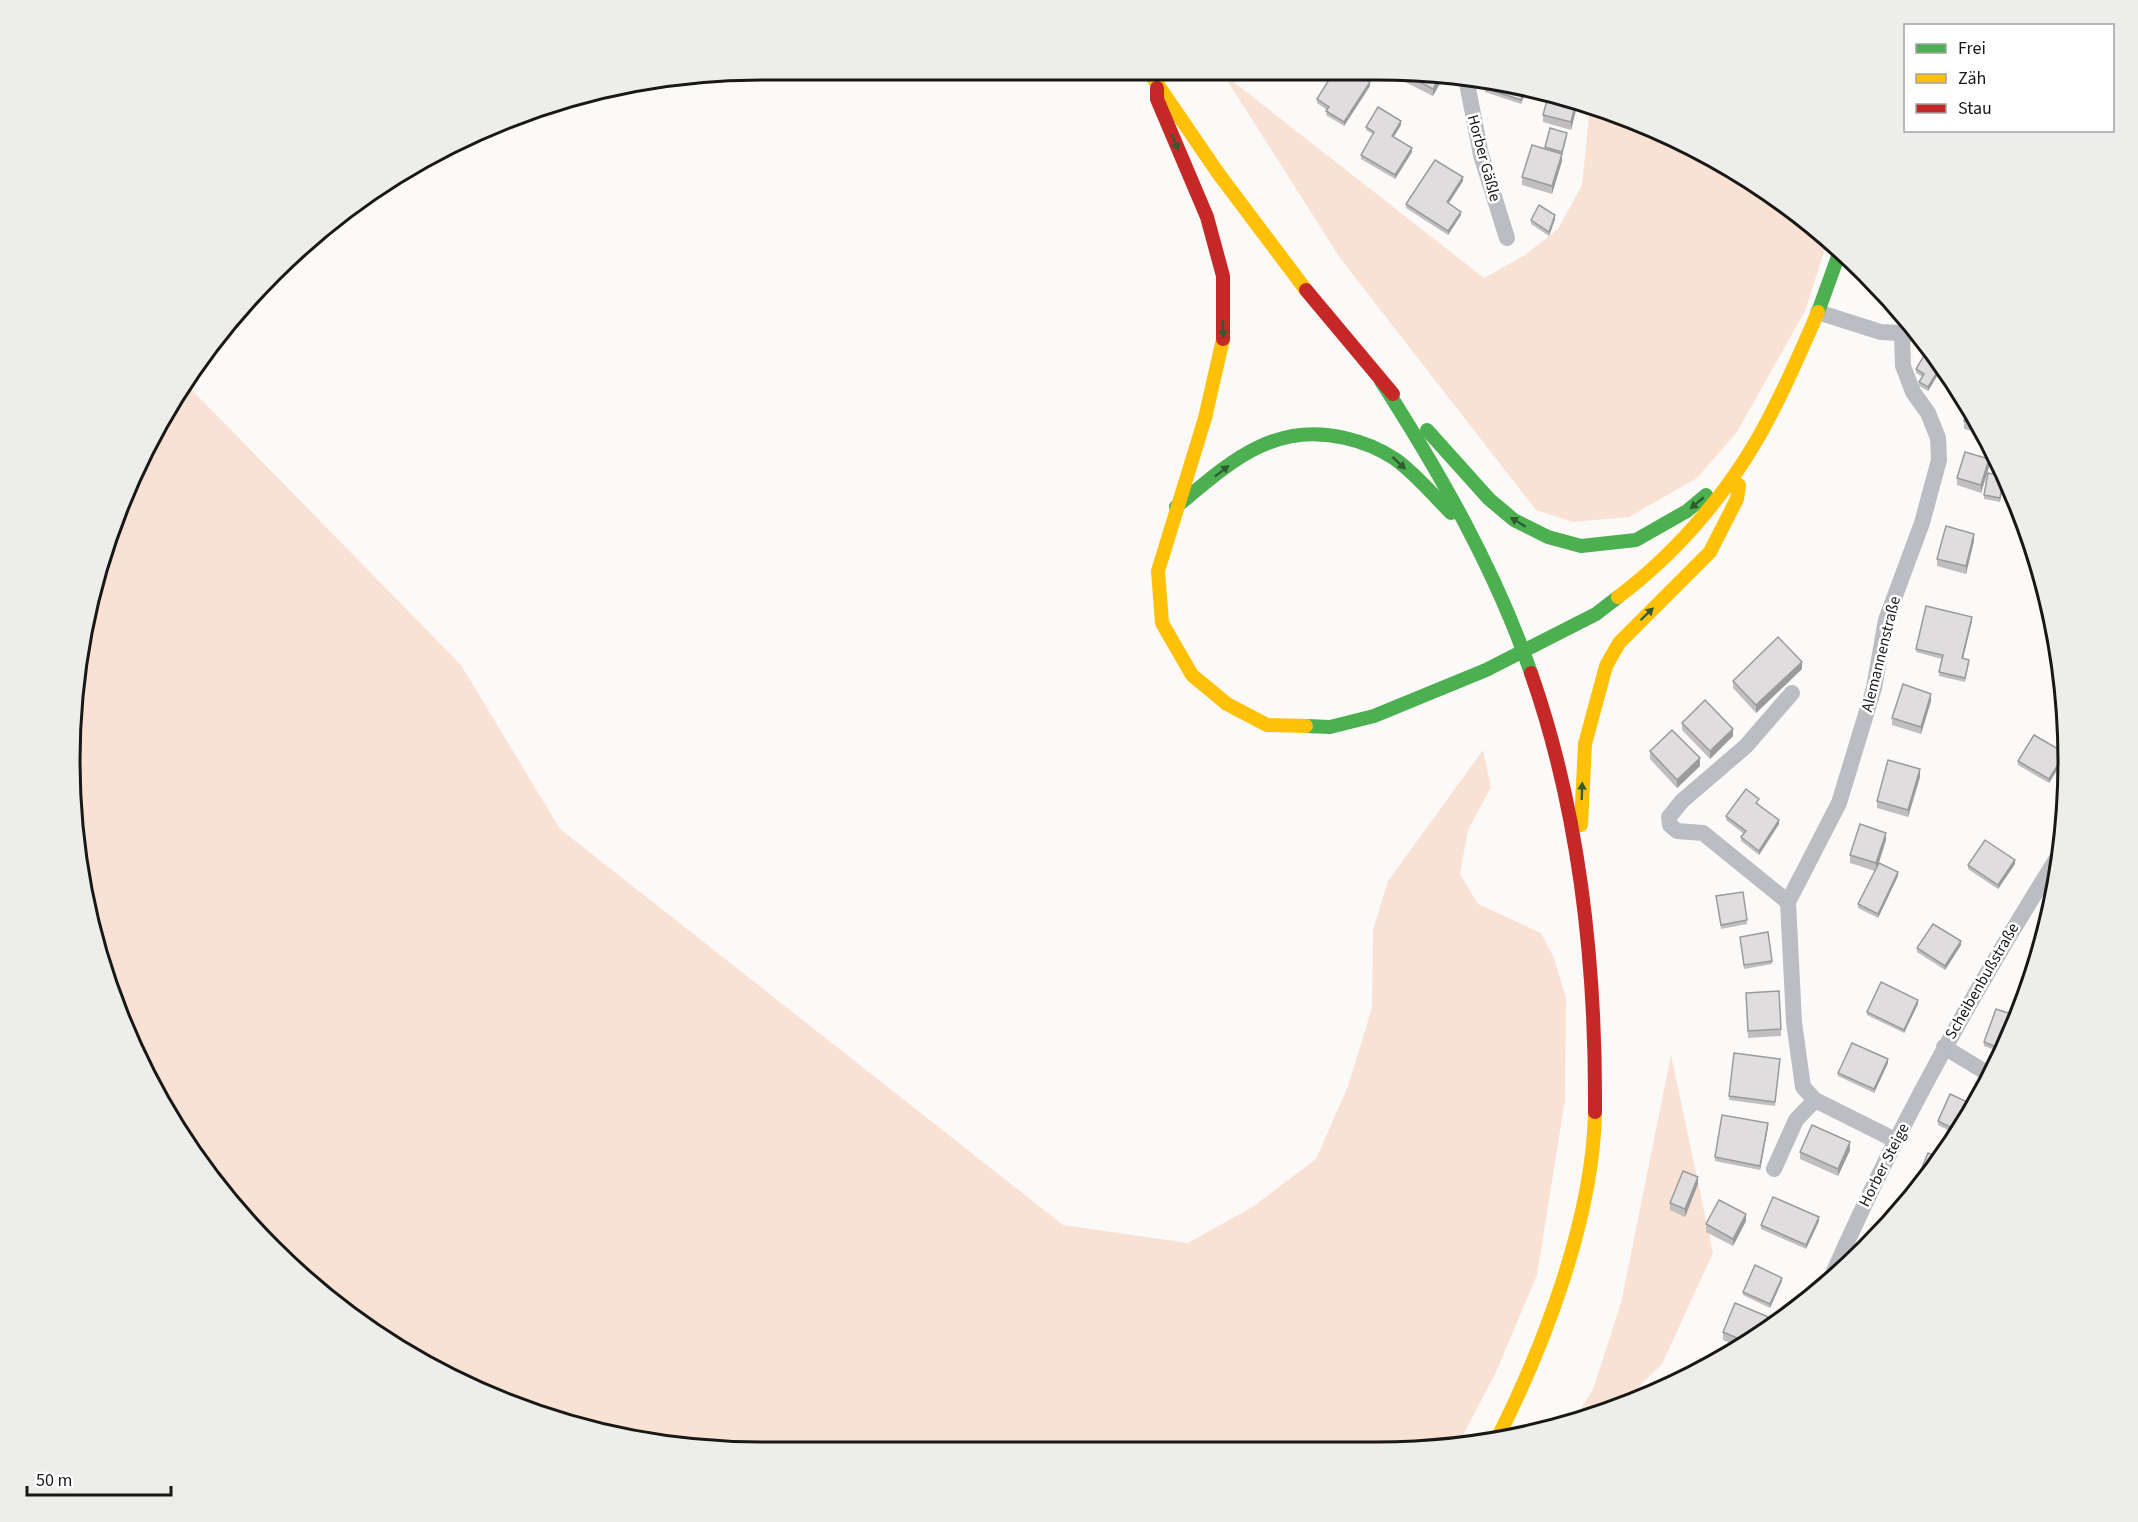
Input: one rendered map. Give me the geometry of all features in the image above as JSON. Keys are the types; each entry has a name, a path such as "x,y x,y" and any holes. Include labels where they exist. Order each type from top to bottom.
{"main road":[{"path":"1153,80 1325,316 1489,499 1514,520 1548,537 1581,546 1636,540 1687,511 1742,465"},
{"path":"1158,88 1156,99 1207,217 1222,276 1223,345 1205,418 1158,571 1162,623 1192,675 1227,704 1267,725 1330,727 1374,716 1486,670 1586,621 1632,587 1688,533 1728,486 1742,465 1774,409 1818,312 1837,259"},
{"path":"1381,381 1434,464 1519,639 1540,699 1561,780 1579,871 1591,951 1595,1004 1594,1128 1587,1179 1569,1258 1549,1320 1522,1390 1501,1431"},
{"path":"1176,507 1247,451 1280,435 1312,431 1361,441 1389,454 1466,527"},
{"path":"1579,871 1585,744 1606,666 1619,643 1710,552 1737,499 1742,465"}],"street":[{"name":"Horber Gäßle","path":"1467,85 1481,155 1507,238"},
{"path":"1818,312 1881,332 1908,334"},
{"name":"Alemannenstraße","path":"1788,902 1839,803 1874,688 1886,620 1922,523 1939,460 1938,438 1928,413 1913,392 1903,366 1910,336"},
{"path":"1792,693 1746,746 1682,801 1669,817 1670,825 1677,831 1703,833 1788,902 1798,1065 1803,1087 1815,1100 1895,1140"},
{"name":"Scheibenbußstraße","path":"1944,1047 2003,944 2049,872"},
{"path":"1944,1047 1983,1071"},
{"name":"Horber Steige","path":"1839,1261 1895,1140 1944,1047"},
{"path":"1774,1169 1796,1120 1815,1100"}],"shaded area":[{"path":"1227,80 1234,80 1235,83 1484,278 1525,255 1558,229 1582,185 1589,114 1638,131 1718,171 1756,194 1825,248 1805,311 1737,432 1697,478 1629,517 1573,522 1536,510 1340,258"},
{"path":"190,388 461,665 560,829 1063,1225 1188,1243 1254,1206 1316,1159 1348,1086 1372,1008 1373,930 1388,881 1483,750 1491,787 1468,830 1460,874 1478,904 1541,933 1554,958 1566,998 1565,1100 1537,1275 1496,1372 1462,1437 1422,1441 716,1441 672,1437 628,1429 585,1419 500,1391 420,1351 382,1328 346,1302 279,1243 249,1210 194,1140 171,1102 131,1022 116,980 103,937 85,850 81,806 81,716 85,672 93,628 103,585 131,500 171,420"},
{"path":"1671,1055 1713,1253 1662,1364 1632,1393 1580,1411 1593,1389 1621,1303"}],"building":[{"path":"1329,80 1366,80 1370,82 1344,122 1326,111 1329,107 1317,99"},
{"path":"1418,81 1436,82 1433,89"},
{"path":"1488,89 1522,96 1521,100"},
{"path":"1547,102 1574,109 1571,122 1543,115"},
{"path":"1378,107 1401,121 1392,136 1412,148 1395,175 1361,155 1374,132 1366,127"},
{"path":"1550,128 1567,133 1562,152 1545,147"},
{"path":"1532,145 1562,154 1552,186 1522,177"},
{"path":"1435,160 1463,177 1447,202 1461,212 1448,231 1406,204"},
{"path":"1539,205 1555,215 1549,232 1531,220"},
{"path":"1924,355 1937,372 1928,387 1919,382 1924,374 1916,369"},
{"path":"1965,452 1987,458 1981,485 1957,478"},
{"path":"1988,473 1995,474 2002,489 2000,498 1984,495"},
{"path":"1946,526 1974,534 1966,566 1937,559"},
{"path":"1926,606 1972,617 1962,658 1969,660 1965,678 1939,672 1943,655 1916,649"},
{"path":"1778,637 1802,662 1756,705 1733,681"},
{"path":"1903,684 1931,694 1921,727 1892,718"},
{"path":"1705,700 1733,729 1710,751 1682,723"},
{"path":"1672,730 1700,758 1677,780 1650,751"},
{"path":"2034,735 2058,749 2058,765 2049,779 2018,761"},
{"path":"1888,760 1920,769 1908,810 1877,801"},
{"path":"1746,789 1759,799 1756,803 1779,820 1759,851 1741,837 1746,831 1726,816"},
{"path":"1860,824 1886,833 1876,863 1850,855"},
{"path":"1985,840 2015,860 1998,885 1968,865"},
{"path":"1879,863 1898,872 1878,914 1858,904"},
{"path":"1743,892 1747,920 1721,925 1716,896"},
{"path":"1933,924 1961,941 1945,966 1917,948"},
{"path":"1768,932 1772,961 1744,965 1740,937"},
{"path":"1881,982 1918,1000 1904,1030 1867,1012"},
{"path":"1779,991 1781,1029 1748,1031 1746,993"},
{"path":"1996,1009 2010,1014 1995,1047 1984,1042"},
{"path":"1852,1043 1888,1059 1874,1089 1838,1073"},
{"path":"1734,1053 1780,1059 1775,1102 1729,1096"},
{"path":"1950,1094 1967,1102 1951,1128 1938,1121"},
{"path":"1722,1115 1768,1123 1760,1166 1715,1157"},
{"path":"1812,1125 1850,1142 1838,1169 1800,1152"},
{"path":"1928,1153 1933,1155 1919,1174"},
{"path":"1683,1171 1698,1177 1685,1209 1670,1203"},
{"path":"1773,1197 1819,1217 1806,1245 1761,1225"},
{"path":"1719,1200 1746,1214 1733,1239 1706,1224"},
{"path":"1755,1265 1782,1278 1770,1304 1743,1292"},
{"path":"1735,1303 1770,1318 1738,1339 1723,1332"}],"traffic: fast":[{"path":"1818,312 1837,259"},
{"path":"1381,381 1465,522 1501,596 1531,673"},
{"path":"1427,430 1489,499 1514,520 1548,537 1581,546 1636,540 1687,511 1706,495"},
{"path":"1176,507 1214,476 1253,450 1273,441 1319,434 1345,438 1389,455 1410,471 1451,513"},
{"path":"1306,726 1330,727 1374,716 1486,670 1596,614 1618,597"}],"traffic: slow":[{"path":"1155,80 1218,173 1306,290"},
{"path":"1618,597 1665,557 1707,512 1726,487 1760,435 1818,312"},
{"path":"1223,339 1205,418 1158,571 1162,623 1192,675 1227,704 1267,725 1306,726"},
{"path":"1581,825 1585,744 1606,666 1619,643 1710,552 1737,499 1739,485"},
{"path":"1501,1431 1531,1365 1563,1281 1585,1195 1592,1153 1595,1112"}],"traffic: jam":[{"path":"1157,88 1157,99 1207,217 1223,276 1223,339"},
{"path":"1306,290 1393,394"},
{"path":"1531,673 1562,780 1582,890 1592,1001 1595,1112"}]}
